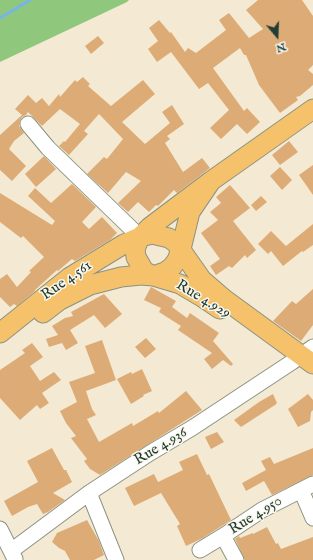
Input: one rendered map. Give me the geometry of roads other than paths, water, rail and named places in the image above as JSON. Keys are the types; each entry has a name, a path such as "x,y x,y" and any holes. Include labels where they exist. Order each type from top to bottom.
{"main road":[{"name":"Rue 4.561","path":"0,333 70,277 112,250 140,236 210,182 313,109"},
{"name":"Rue 4.561","path":"140,236 152,234 175,244 190,212 210,182"},
{"path":"140,236 135,249 136,257 144,271 153,276 165,272 177,260 175,244"},
{"name":"Rue 4.929","path":"175,244 202,280 213,290 305,357 313,378"},
{"name":"Rue 4.929","path":"0,349 47,310 74,292 90,285 122,277 141,275 153,276 180,284 202,297 272,346 305,357"}],"street":[{"path":"28,124 48,148 140,236"},
{"name":"Rue 4.936","path":"13,556 88,493 305,357"},
{"path":"307,487 313,518"},
{"name":"Rue 4.950","path":"200,550 262,510 307,487"},
{"path":"88,493 116,560"},
{"path":"0,529 13,556"},
{"path":"223,536 236,560"}],"waterway":[{"path":"0,18 30,0"}]}
